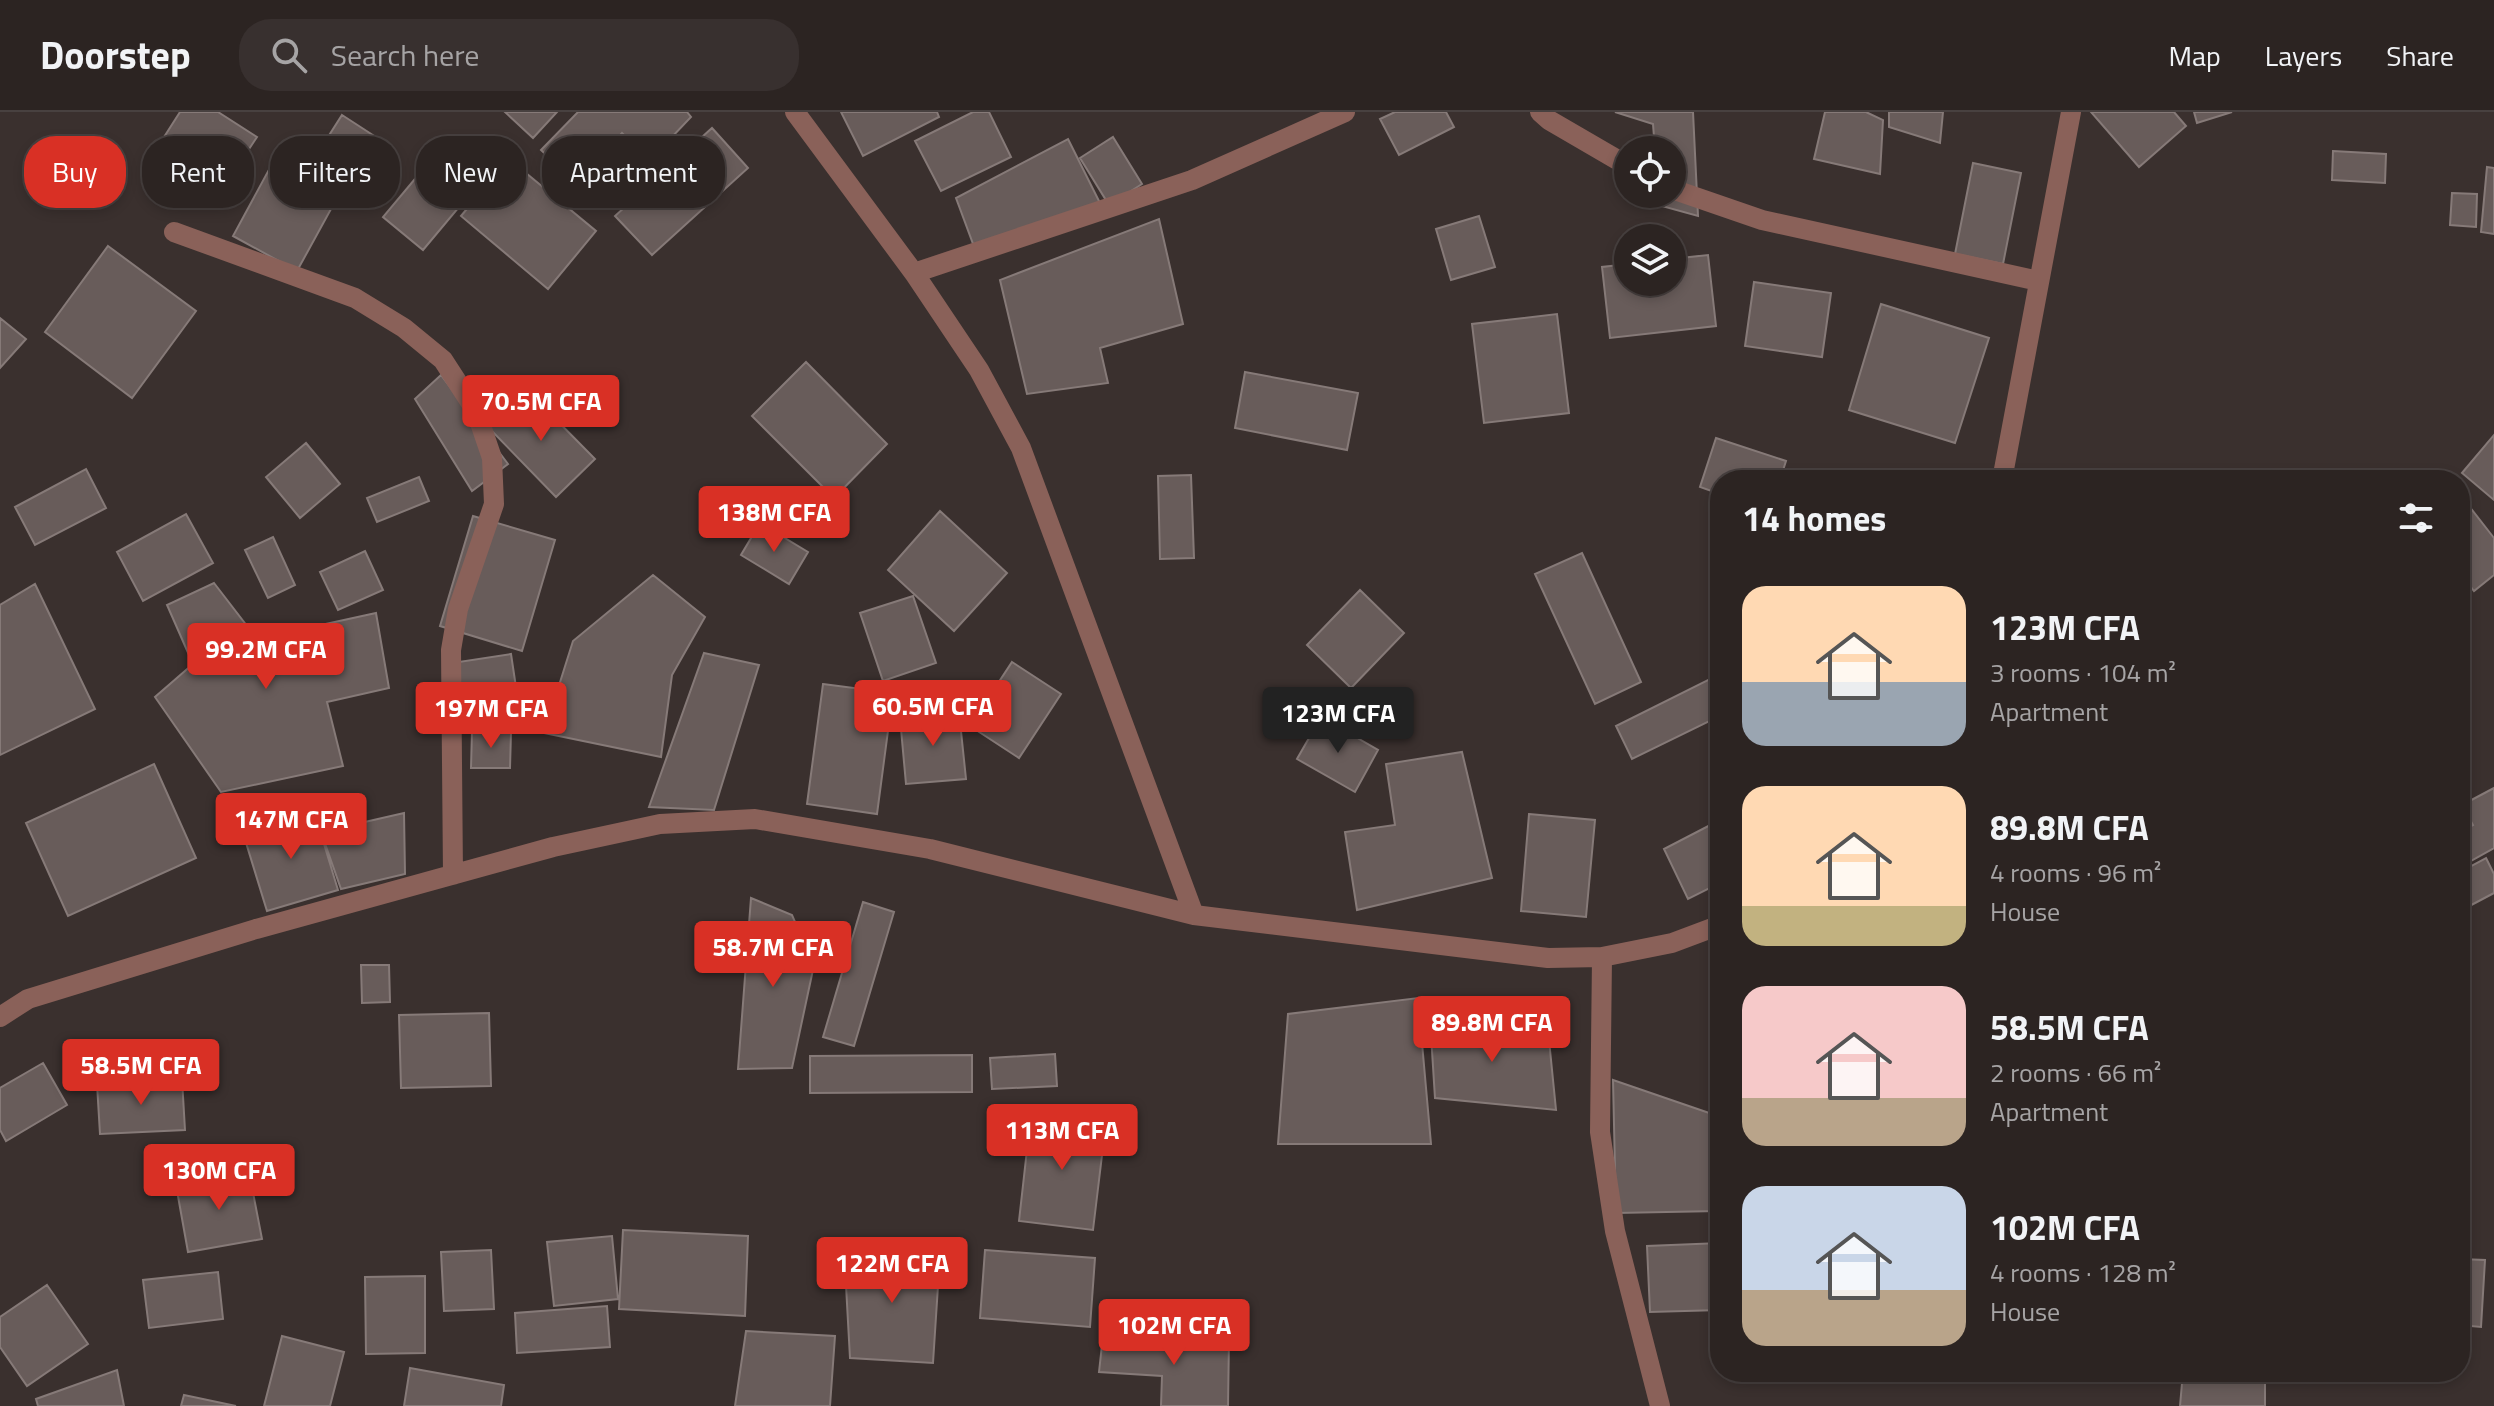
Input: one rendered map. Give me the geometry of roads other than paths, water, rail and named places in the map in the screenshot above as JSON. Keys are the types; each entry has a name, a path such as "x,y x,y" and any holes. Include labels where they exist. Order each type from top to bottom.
{"street":[{"path":"795,112 914,273 979,370 1021,448 1194,915"},
{"path":"914,273 1192,180 1345,112"},
{"path":"1540,112 1614,158"},
{"path":"2004,470 2071,112"},
{"path":"1686,194 1762,220 2039,281"},
{"path":"174,232 355,298 404,328 443,360 476,411 492,458 494,504 458,609 451,650 453,875"},
{"path":"0,1017 28,999 256,929 553,847 660,824 755,819 930,849 1194,915 1548,958 1602,957 1672,943 1710,929"},
{"path":"1602,957 1600,1132 1615,1231 1660,1406"}]}
